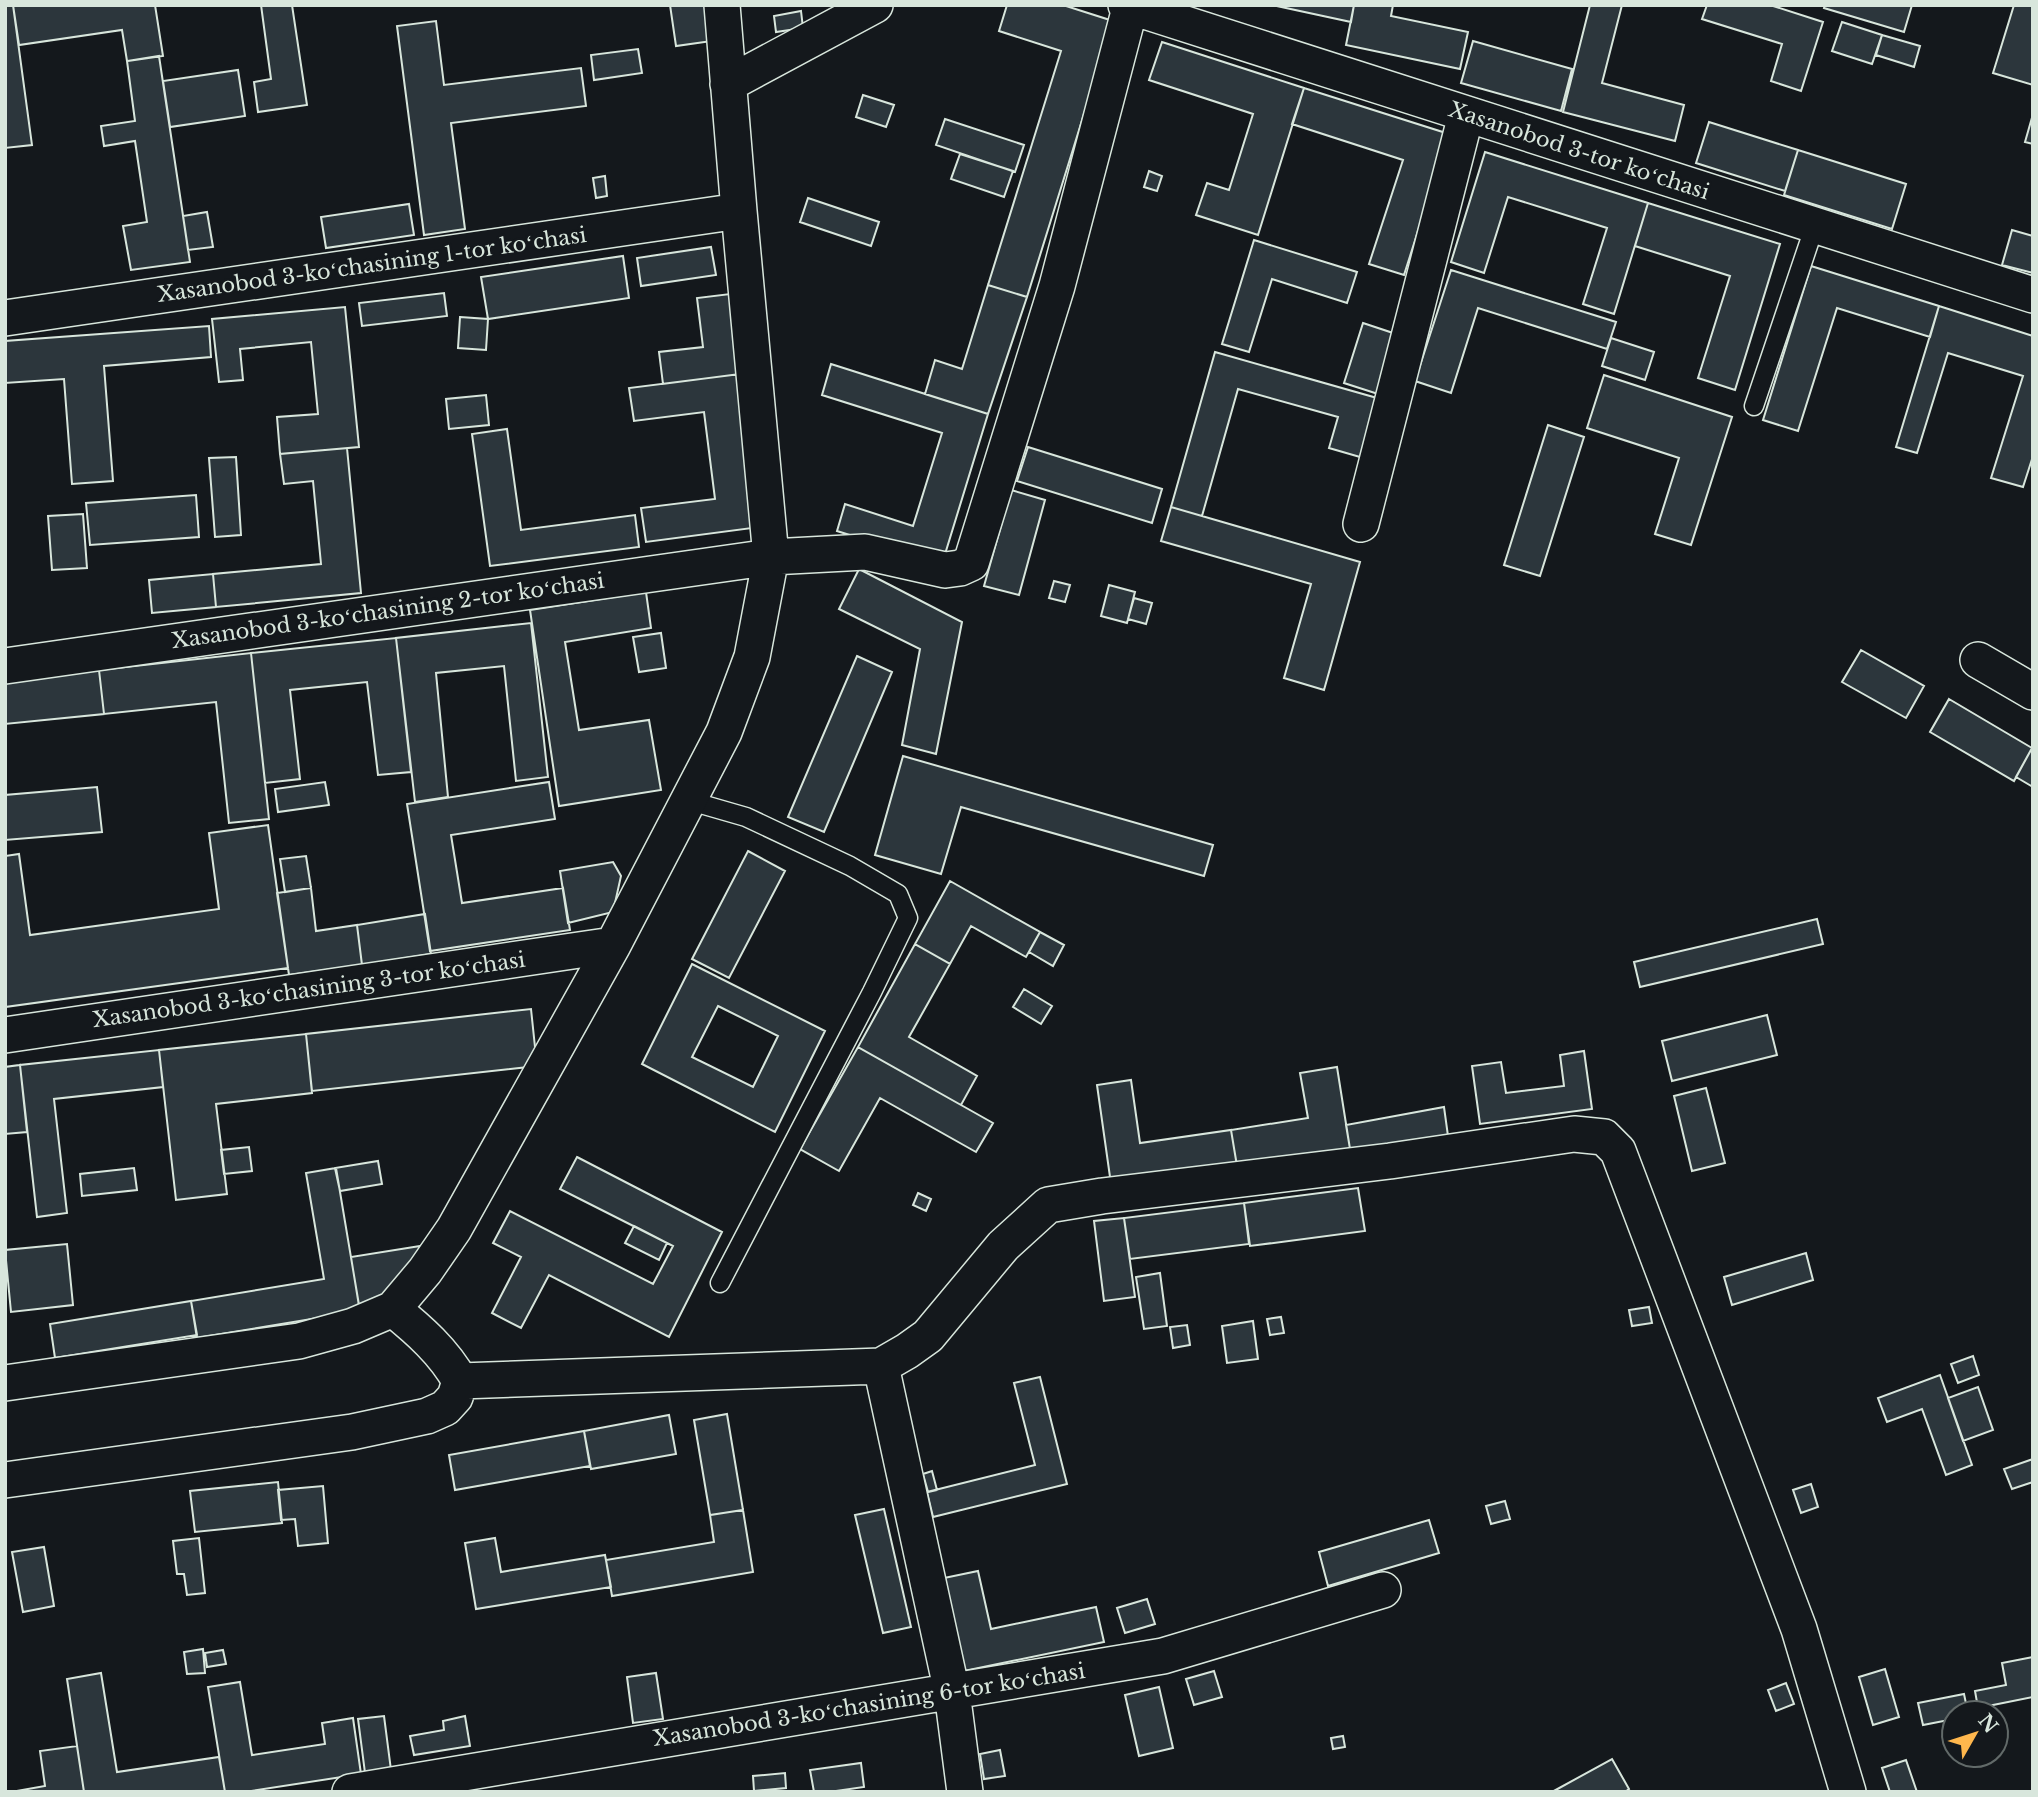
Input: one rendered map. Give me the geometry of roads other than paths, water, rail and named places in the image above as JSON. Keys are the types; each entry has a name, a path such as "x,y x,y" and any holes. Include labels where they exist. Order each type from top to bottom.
{"street":[{"path":"5,1383 299,1341 353,1326 393,1309 425,1271 454,1230 612,945 724,732 752,657 771,557 722,5"},
{"path":"729,84 875,5"},
{"name":"Xasanobod 3-tor koʻchasi","path":"1128,6 2033,295"},
{"name":"Xasanobod 3-koʻchasining 2-tor koʻchasi","path":"5,666 771,557 865,552 945,570 971,563 1057,286 1128,6"},
{"path":"1361,524 1466,115"},
{"name":"Xasanobod 3-koʻchasining 1-tor koʻchasi","path":"5,318 739,211"},
{"path":"1978,660 2033,692"},
{"name":"Xasanobod 3-koʻchasining 3-tor koʻchasi","path":"5,1035 612,945"},
{"path":"460,1381 881,1366 928,1336 1003,1246 1048,1205 1574,1134 1604,1137 1618,1151 1799,1629 1848,1792"},
{"path":"5,1480 352,1432 427,1416 444,1408 455,1397 460,1381 451,1363 393,1309"},
{"path":"881,1366 952,1692 965,1792"},
{"name":"Xasanobod 3-koʻchasining 6-tor koʻchasi","path":"350,1792 1163,1656 1383,1590"}],"lane":[{"path":"1754,406 1815,225"},
{"path":"687,800 746,817 850,866 898,894 908,919 720,1283"}]}
